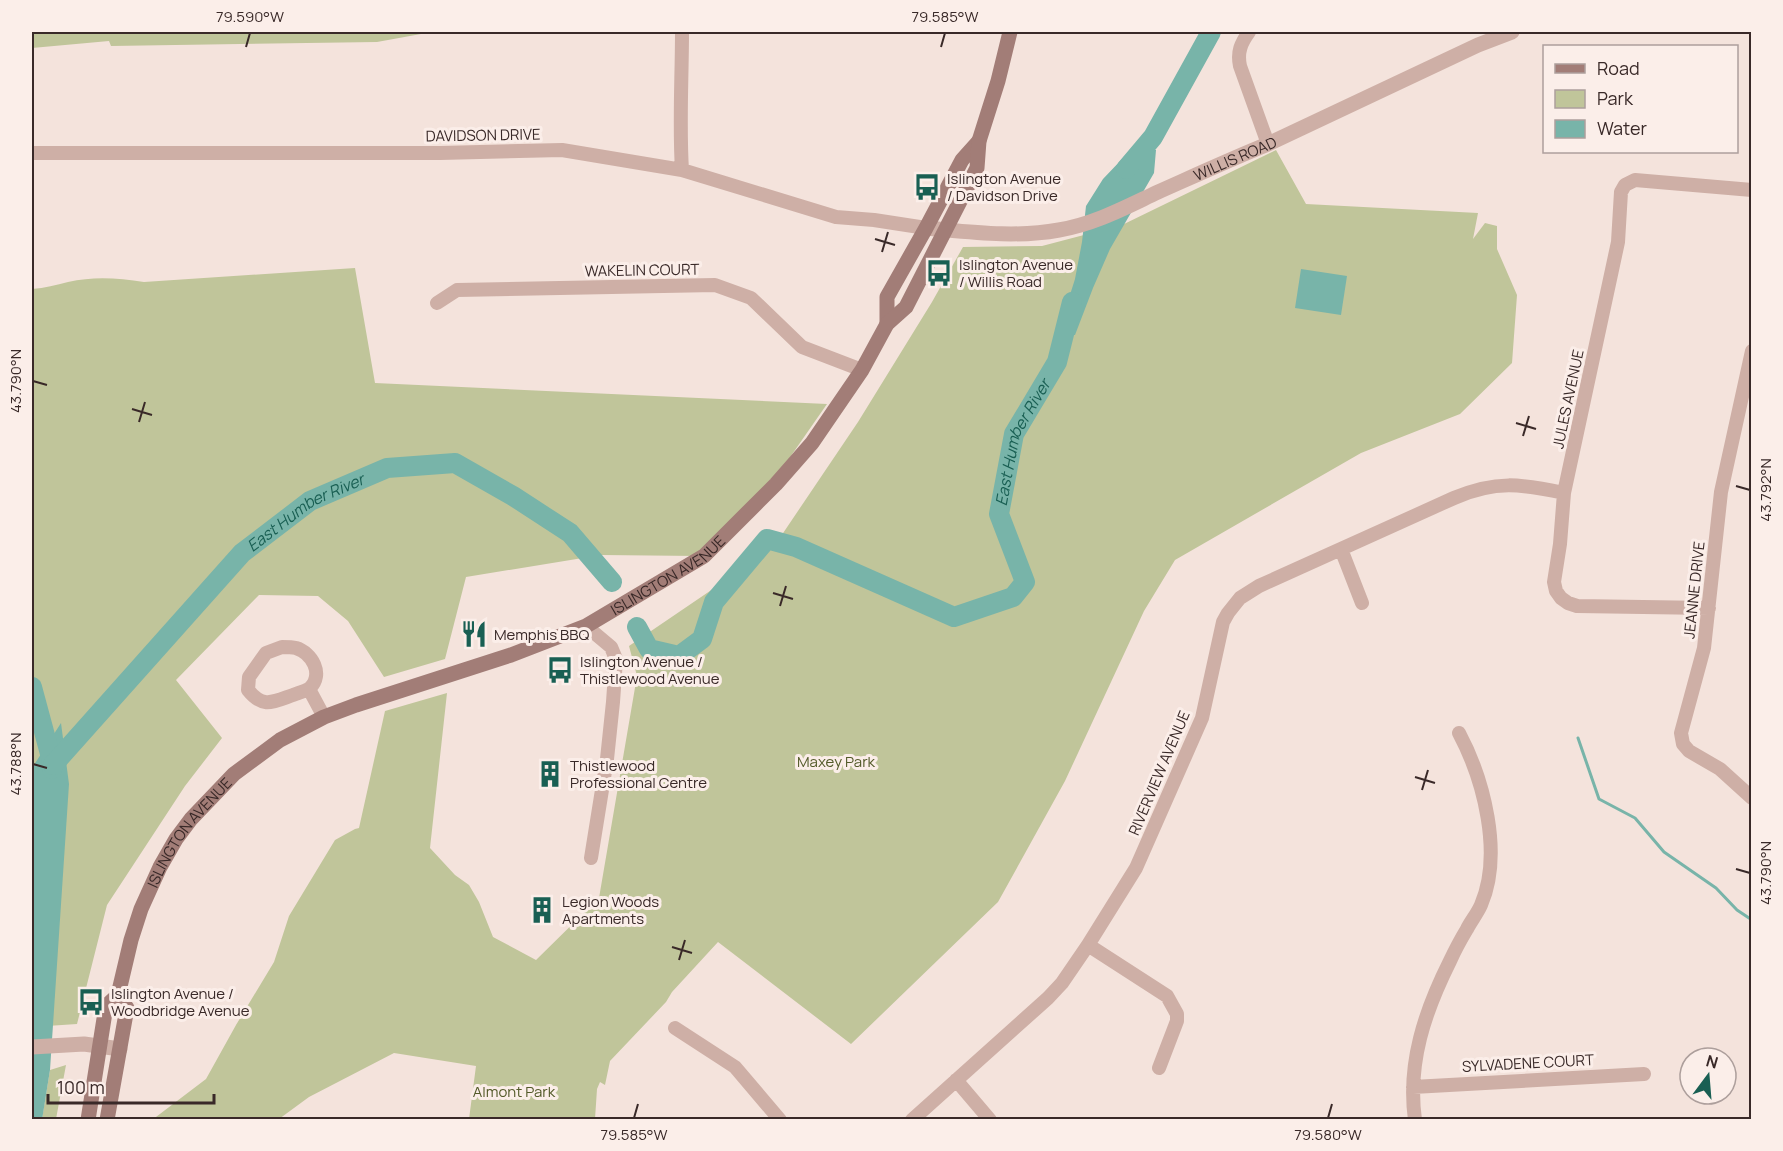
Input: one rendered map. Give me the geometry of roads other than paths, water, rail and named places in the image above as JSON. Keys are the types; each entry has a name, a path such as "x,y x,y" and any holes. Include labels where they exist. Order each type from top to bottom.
{"main road":[{"name":"ISLINGTON AVENUE","path":"88,1119 106,1006 118,995 141,909 176,839 210,798 234,774 280,740 324,717 511,655 586,626 704,556 741,521 812,443 862,370 887,324 906,307 977,168 979,141 998,81 1010,32"},
{"name":"ISLINGTON AVENUE","path":"887,324 887,297 962,160 979,141"},
{"name":"ISLINGTON AVENUE","path":"107,1119 127,1008 118,995"}],"street":[{"path":"682,32 680,121 682,170"},
{"path":"1249,32 1242,42 1238,55 1268,144"},
{"name":"WILLIS ROAD","path":"926,228 1009,235 1073,227 1103,218 1268,144 1478,45 1512,32"},
{"name":"DAVIDSON DRIVE","path":"32,153 440,153 562,150 682,170 836,217 926,228"},
{"name":"JULES AVENUE","path":"1708,608 1577,606 1568,603 1556,591 1554,582 1564,493 1618,242 1621,192 1625,185 1635,180 1752,190"},
{"name":"WAKELIN COURT","path":"437,303 457,290 715,285 751,298 802,347 862,370"},
{"name":"JEANNE DRIVE","path":"1752,351 1721,492 1704,648 1681,733 1683,744 1689,751 1720,769 1752,798"},
{"name":"RIVERVIEW AVENUE","path":"912,1119 1048,998 1062,983 1088,945 1136,868 1198,726 1206,703 1220,634 1228,613 1234,605 1247,593 1461,495 1490,486 1519,485 1564,493"},
{"path":"1341,549 1362,603"},
{"path":"586,626 611,647 616,659 614,702 607,759 591,858"},
{"path":"282,647 296,648 309,656 316,666 316,678 309,688 268,704 255,700 248,690 249,677 266,653 282,647"},
{"path":"309,688 324,717"},
{"path":"1415,1119 1413,1087 1417,1053 1430,1005 1450,961 1481,906 1489,874 1489,824 1483,790 1472,759 1459,733"},
{"path":"1088,945 1167,996 1177,1014 1177,1021 1159,1068"},
{"path":"675,1028 735,1066 780,1119"},
{"path":"32,1047 69,1044 120,1049"},
{"name":"SYLVADENE COURT","path":"1413,1087 1644,1074"},
{"path":"956,1080 990,1119"}],"water":[{"path":"1138,148 1156,150 1154,173 1110,249 1075,335 1072,335 1062,320 1075,279 1086,206 1103,179 1123,158"},
{"path":"1301,269 1347,276 1341,315 1295,308"},
{"path":"61,723 69,784 50,1070 42,1120 32,1119 32,768"}],"waterway":[{"name":"East Humber River","path":"1126,169 1153,137 1211,32"},
{"name":"East Humber River","path":"637,627 649,649 679,656 702,639 714,602 767,539 796,547 954,617 1013,597 1025,582 999,514 1014,434 1057,362 1072,302"},
{"name":"East Humber River","path":"53,765 242,553 310,501 387,468 455,463 513,496 570,533 612,582"},
{"path":"32,687 53,765 52,769"},
{"path":"1578,738 1599,799 1635,818 1664,852 1716,888 1737,910 1752,920"}],"place":[{"name":"Islington Avenue / Davidson Drive","path":"927,187"},
{"name":"Islington Avenue / Willis Road","path":"939,273"},
{"name":"Memphis BBQ","path":"474,634"},
{"name":"Islington Avenue / Thistlewood Avenue","path":"560,670"},
{"name":"Thistlewood Professional Centre","path":"550,774"},
{"name":"Legion Woods Apartments","path":"542,910"},
{"name":"Islington Avenue / Woodbridge Avenue","path":"91,1002"}],"park label":[{"name":"Maxey Park","path":"836,761"},
{"name":"Almont Park","path":"514,1091"}]}
